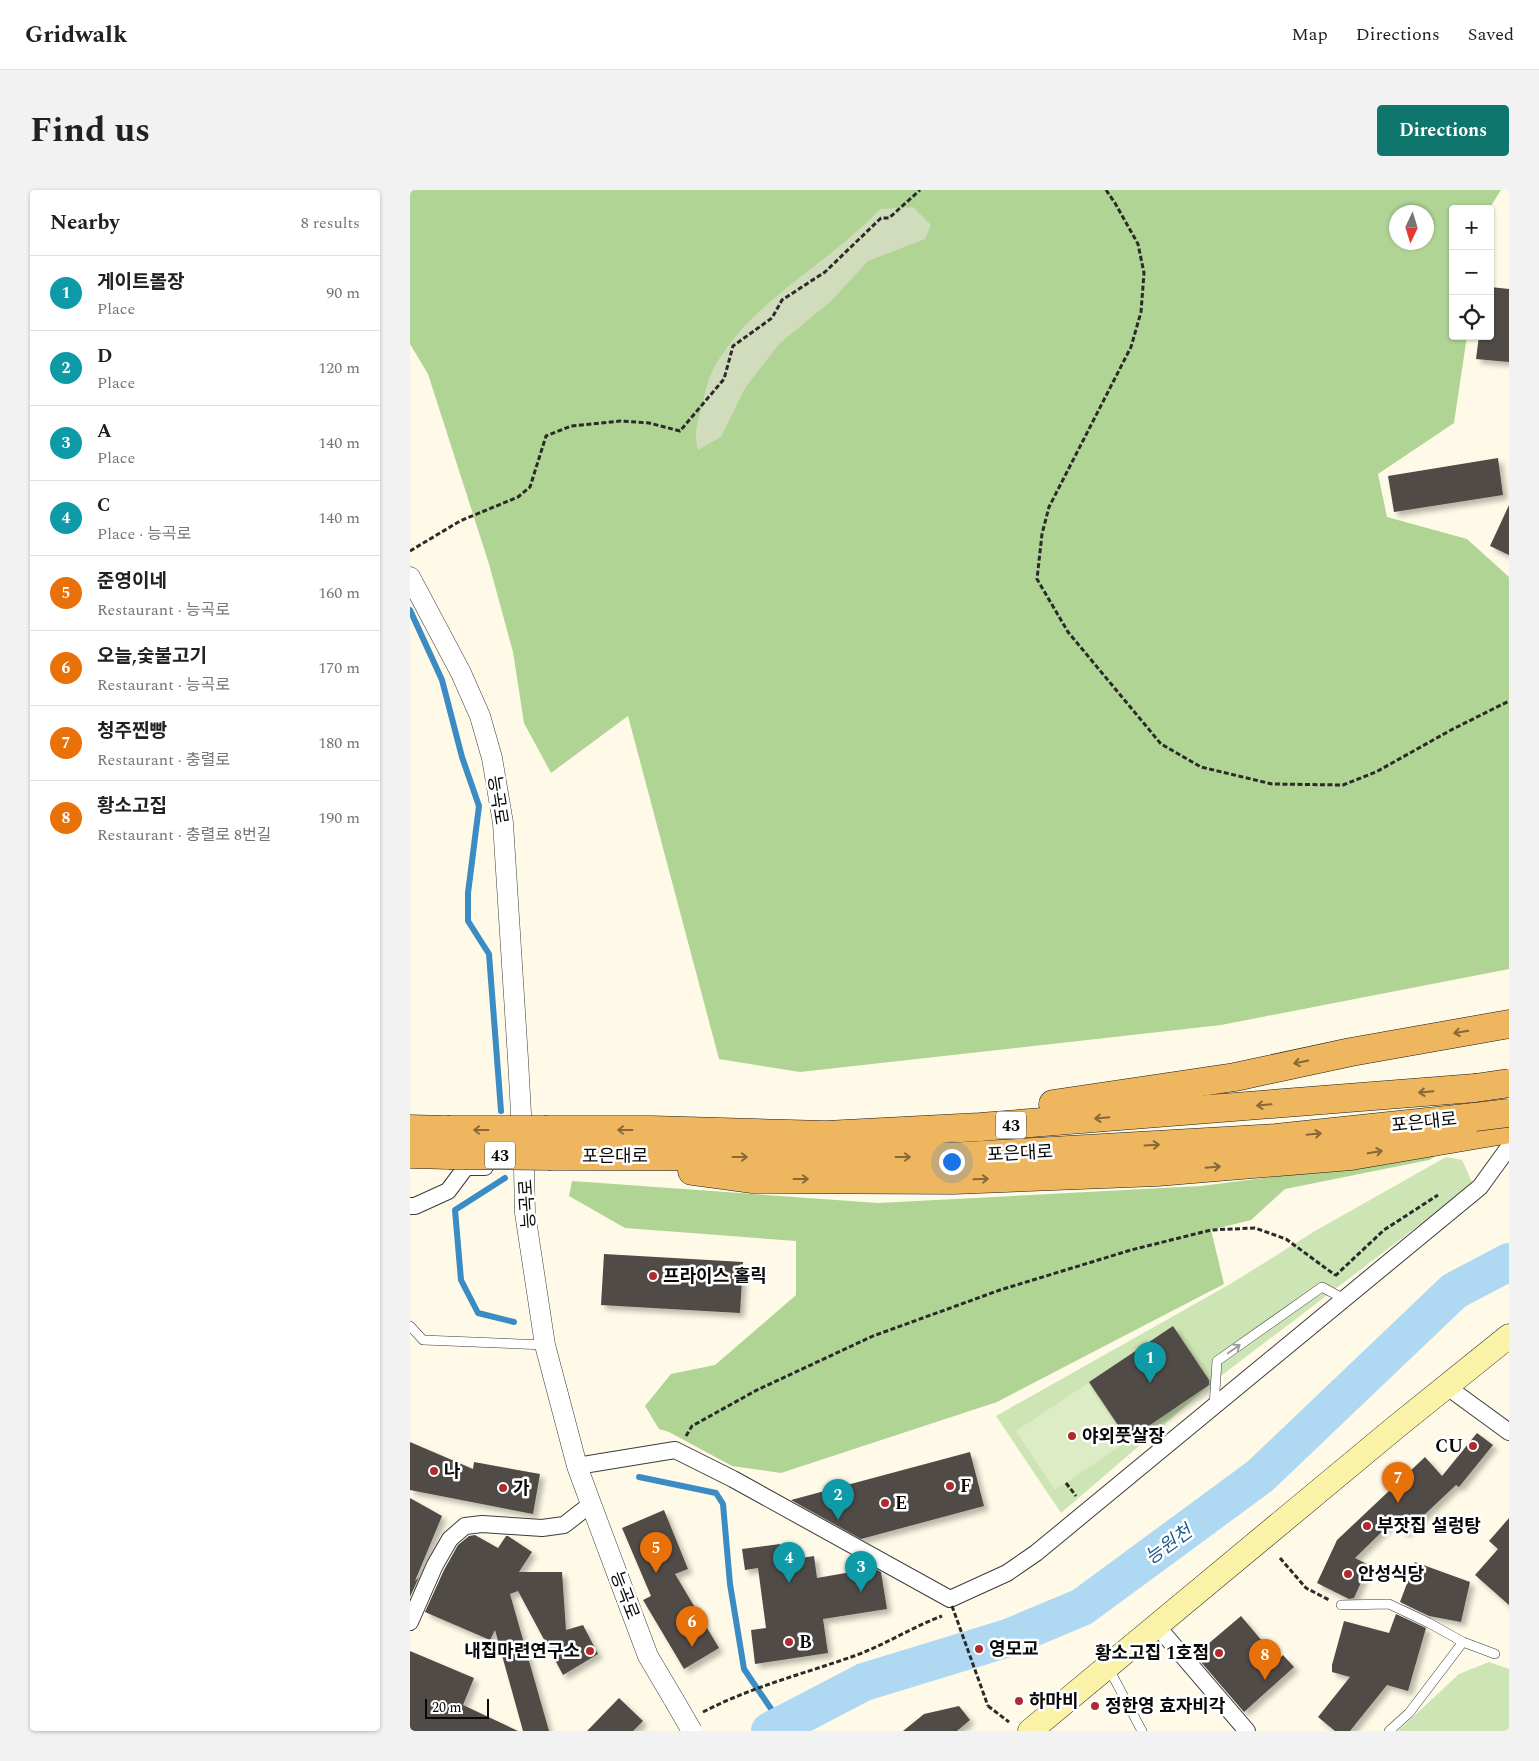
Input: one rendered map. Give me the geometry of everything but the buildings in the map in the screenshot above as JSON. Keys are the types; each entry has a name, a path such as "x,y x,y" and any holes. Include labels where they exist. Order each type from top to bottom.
{"highway":[{"path":"652,1130 891,1119 1011,1110 1235,1077 1351,1052 1509,1024"},
{"name":"포은대로","path":"549,1143 652,1130 826,1135 980,1127 1474,1088 1509,1083"},
{"name":"포은대로","path":"549,1143 596,1156 948,1157 1276,1138 1509,1113"},
{"name":"43","path":"410,1129 448,1142"},
{"path":"596,1156 751,1179 953,1180 1157,1172 1351,1156 1509,1129"},
{"name":"43","path":"410,1154 448,1142 549,1143"}],"main road":[{"path":"1019,1727 1108,1667 1446,1386 1509,1336"}],"street":[{"name":"능곡로","path":"410,577 461,673 480,716 492,758 503,823 524,1168 525,1213 545,1345 577,1466 648,1656 692,1731"},
{"path":"577,1466 675,1450 733,1479 950,1599 1007,1573 1036,1553 1480,1187 1509,1147"},
{"path":"410,1206 415,1206 448,1192 466,1167 524,1168"},
{"path":"1446,1386 1509,1432"},
{"path":"410,1622 435,1566 450,1539 465,1526 482,1524 542,1528 564,1524 591,1504"},
{"path":"1158,1626 1247,1731"}],"lane":[{"path":"1214,1406 1217,1361 1322,1287 1344,1299"},
{"path":"410,1326 423,1340 545,1345"},
{"path":"1341,1605 1389,1604 1463,1642 1495,1654"},
{"path":"1389,1731 1410,1714 1463,1642"},
{"path":"1108,1667 1142,1731"}],"path":[{"path":"410,551 460,521 518,498 530,487 546,436 571,426 620,421 649,423 680,431 724,378 733,346 772,318 782,300 825,272 881,218 889,218 920,190"},
{"path":"1106,190 1138,244 1144,273 1141,312 1131,346 1049,507 1042,534 1037,579 1068,632 1161,744 1201,767 1272,784 1343,785 1376,772 1451,730 1509,701"},
{"path":"1322,1287 1384,1230 1441,1193"},
{"path":"675,1450 692,1426 757,1390 873,1336 1000,1290 1131,1250 1211,1230 1255,1228 1286,1239 1335,1275"},
{"path":"1280,1558 1306,1588 1341,1605"},
{"path":"952,1606 988,1706 1019,1727"},
{"path":"743,1694 770,1683"}],"green space":[{"path":"410,190 1501,190 1492,205 1449,205 1449,340 1466,340 1454,423 1378,474 1387,517 1467,539 1509,577 1509,969 1221,1025 800,1072 719,1059 628,716 551,773 524,723 513,652 489,564 428,374 410,344"},
{"path":"913,207 931,225 925,239 868,261 831,301 779,344 745,388 721,437 698,450 697,428 710,376 725,351 743,328 880,209"},
{"path":"1436,1156 1429,1160 1285,1189 1251,1220 1211,1230 1224,1284 997,1402 781,1473 732,1466 669,1432 659,1429 645,1406 671,1374 715,1365 796,1295 796,1241 625,1228 569,1196 572,1181 878,1203 1201,1186"},
{"path":"1446,1157 1462,1160 1473,1184 1217,1379 1061,1513 996,1416 1232,1283 1315,1231"},
{"name":"야외풋살장","path":"1088,1383 1128,1441 1055,1490 1016,1431"},
{"path":"1489,1662 1509,1669 1509,1731 1398,1731 1459,1674"}],"waterway":[{"path":"410,610 442,680 462,757 479,806 468,893 468,921 489,954 501,1111"},
{"path":"505,1178 455,1210 461,1280 478,1313 514,1322"},
{"name":"능원천","path":"770,1731 864,1682 1008,1638 1082,1607 1260,1476 1454,1291 1509,1262"},
{"path":"639,1477 716,1493 723,1504 730,1584 744,1669 782,1725"}],"place":[{"name":"프라이스 홀릭","path":"653,1276"},
{"name":"게이트볼장","path":"1150,1383"},
{"name":"야외풋살장","path":"1072,1436"},
{"name":"CU","path":"1473,1446"},
{"name":"나","path":"434,1471"},
{"name":"F","path":"950,1486"},
{"name":"가","path":"503,1488"},
{"name":"E","path":"885,1503"},
{"name":"청주찐빵","path":"1398,1503"},
{"name":"D","path":"838,1520"},
{"name":"부잣집 설렁탕","path":"1367,1526"},
{"name":"준영이네","path":"656,1573"},
{"name":"안성식당","path":"1348,1574"},
{"name":"C","path":"789,1583"},
{"name":"A","path":"861,1592"},
{"name":"B","path":"789,1642"},
{"name":"오늘,숯불고기","path":"692,1647"},
{"name":"영모교","path":"979,1649"},
{"name":"내집마련연구소","path":"590,1651"},
{"name":"황소고집 1호점","path":"1219,1653"},
{"name":"황소고집","path":"1265,1680"},
{"name":"하마비","path":"1019,1701"},
{"name":"정한영 효자비각","path":"1095,1706"}]}
